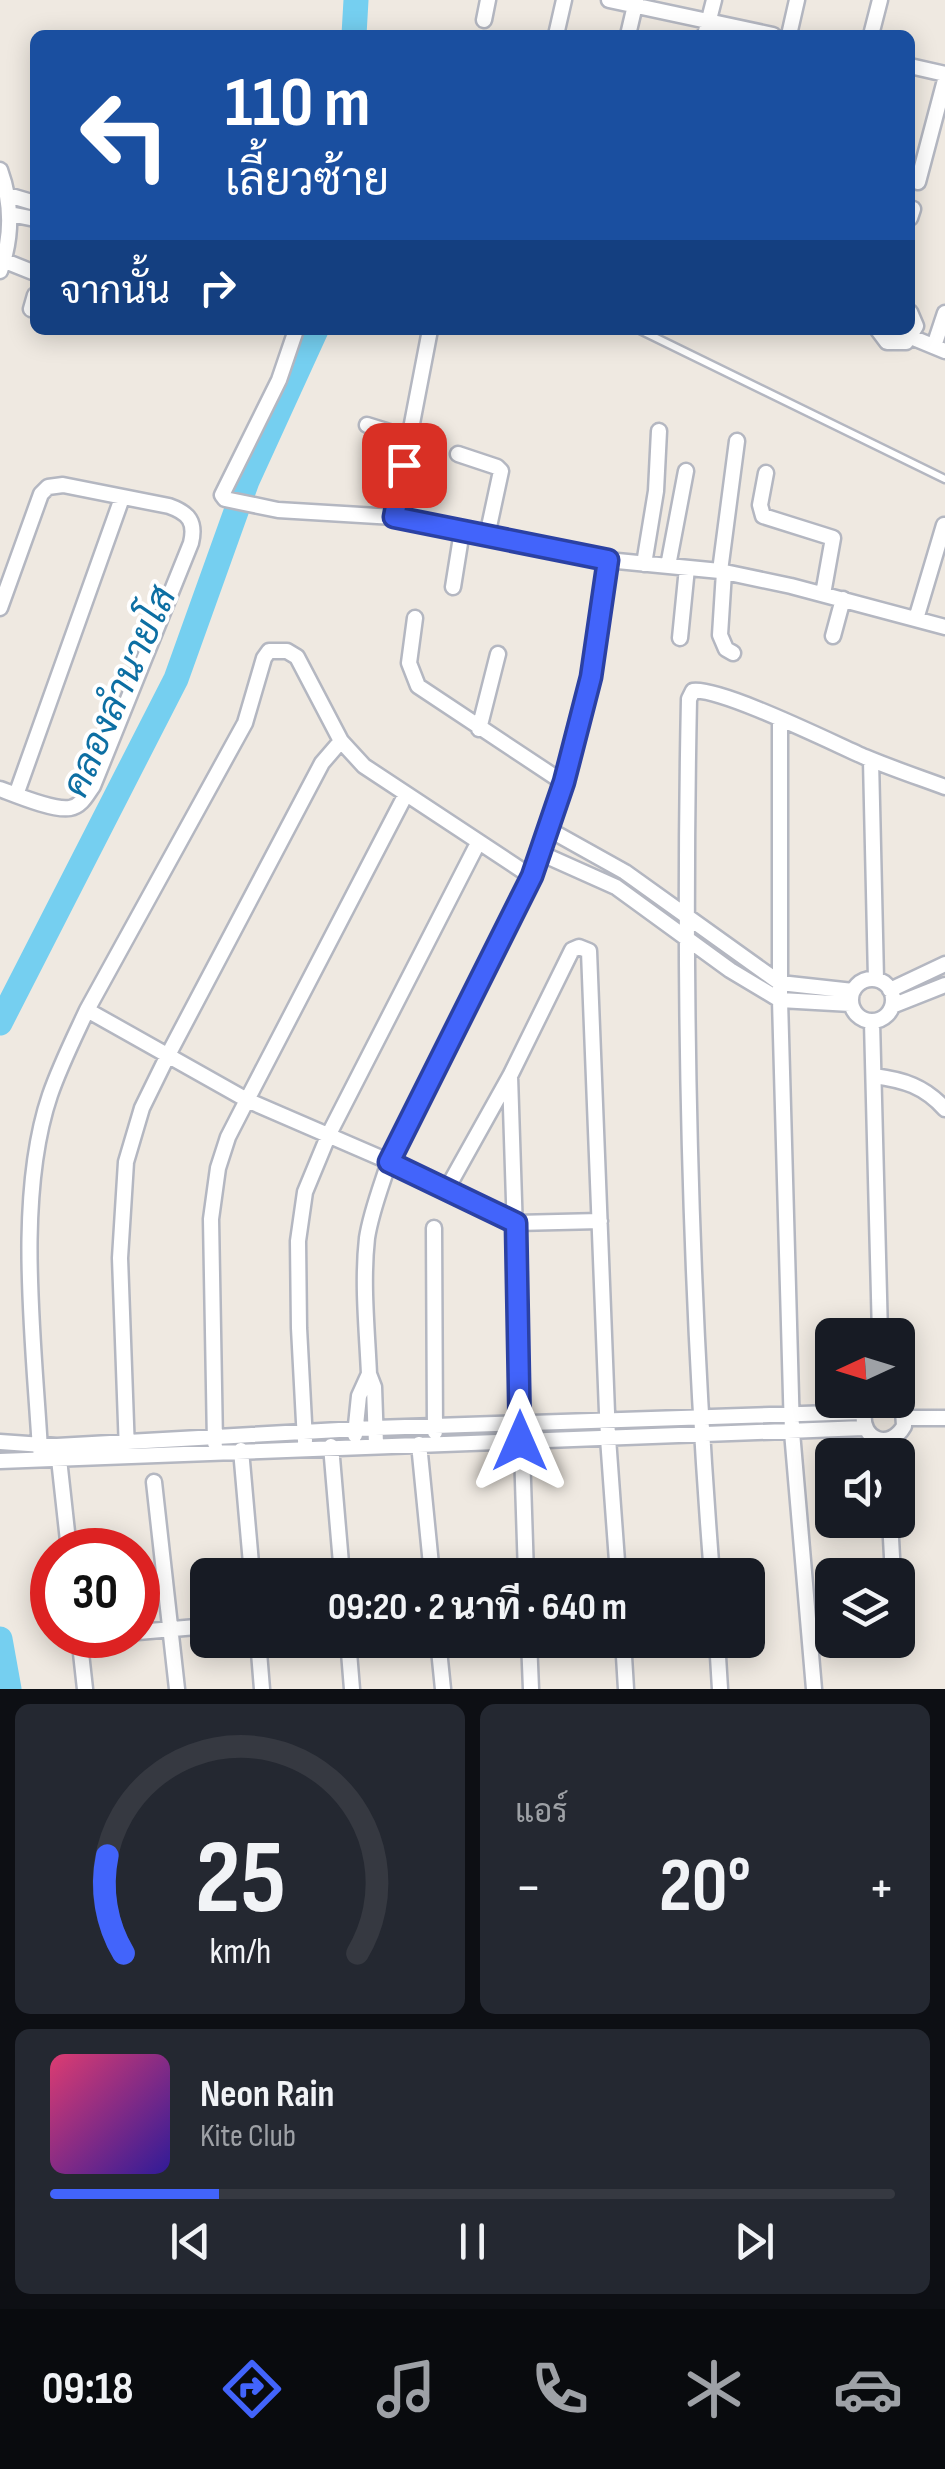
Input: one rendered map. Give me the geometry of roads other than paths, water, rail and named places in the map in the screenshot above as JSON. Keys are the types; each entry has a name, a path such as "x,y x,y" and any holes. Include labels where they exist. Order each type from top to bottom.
{"street":[{"path":"484,20 488,0"},
{"path":"557,30 564,0"},
{"path":"609,0 636,3 707,28 714,0"},
{"path":"790,30 797,0"},
{"path":"872,30 880,0"},
{"path":"629,30 636,3"},
{"path":"915,68 945,77 918,182"},
{"path":"0,171 10,214 1,263 30,272"},
{"path":"8,195 30,202"},
{"path":"10,214 30,218"},
{"path":"880,335 893,344 911,337 940,349 945,313"},
{"path":"915,317 942,330"},
{"path":"294,335 279,380 222,494 225,499 260,508 394,517 608,560 722,571 945,627"},
{"path":"394,517 429,335"},
{"path":"367,425 409,438"},
{"path":"644,564 656,491 659,431"},
{"path":"733,653 726,649 720,635 722,571 737,441"},
{"path":"458,454 497,466 501,471 487,536"},
{"path":"668,566 686,471"},
{"path":"766,473 760,505 763,516 834,538 824,594"},
{"path":"0,608 41,494 48,487 63,485 170,506 185,512 194,530 93,786 83,802 70,808 0,790"},
{"path":"16,795 122,498"},
{"path":"916,619 944,525"},
{"path":"454,587 462,531"},
{"path":"376,1444 374,1388 369,1374 368,1237 389,1162 532,876 564,782 591,677 608,560"},
{"path":"680,638 687,568"},
{"path":"833,636 843,599"},
{"path":"415,618 409,664 418,686 564,782"},
{"path":"40,1452 31,1267 32,1177 49,1097 87,1010 244,723 270,650 287,651 297,657 341,741 364,766 532,876"},
{"path":"480,729 498,654"},
{"path":"711,1558 700,1418 684,913 689,699 693,691 700,690 737,701 872,760 945,786"},
{"path":"780,720 780,1000 791,1414 814,1689"},
{"path":"127,1450 120,1258 126,1162 142,1108 322,763 341,741"},
{"path":"872,760 876,980"},
{"path":"215,1444 212,1219 223,1152 406,794"},
{"path":"548,829 625,872 780,983 852,997"},
{"path":"306,1440 298,1241 305,1192 329,1134 478,843"},
{"path":"540,853 616,887 730,970 780,1000 852,997"},
{"path":"448,1188 510,1076 572,950 584,948 591,960 607,1421 617,1558"},
{"path":"890,990 945,964"},
{"path":"852,997 862,982 876,980 890,990 892,1006"},
{"path":"852,997 858,1017 872,1022 882,1019 892,1006 945,985"},
{"path":"87,1010 247,1100 448,1188 516,1223 600,1221"},
{"path":"872,1022 880,1318"},
{"path":"510,1076 525,1558"},
{"path":"874,1076 908,1081 934,1096 945,1108"},
{"path":"432,1558 429,1438 434,1228"},
{"path":"354,1445 362,1385 369,1374"},
{"path":"0,1461 40,1452 215,1444 306,1440 331,1446 376,1444 520,1424 815,1414"},
{"path":"215,1444 241,1450 375,1428 429,1438 520,1441 792,1432 848,1418"},
{"path":"896,1438 905,1418"},
{"path":"915,1418 945,1418"},
{"path":"0,1442 59,1460 127,1450"},
{"path":"331,1446 341,1558"},
{"path":"241,1450 251,1558"},
{"path":"59,1460 67,1528"},
{"path":"154,1482 176,1689"},
{"path":"160,1630 190,1627"},
{"path":"81,1658 85,1689"},
{"path":"259,1658 262,1689"},
{"path":"349,1658 352,1689"},
{"path":"440,1658 443,1689"},
{"path":"530,1658 531,1689"},
{"path":"623,1658 626,1689"},
{"path":"718,1658 720,1689"}],"lane":[{"path":"650,335 945,480"}],"waterway":[{"name":"คลองลำนายโส","path":"354,30 356,0"},
{"name":"คลองลำนายโส","path":"0,1023 176,679 247,481 314,335"},
{"name":"คลองลำนายโส","path":"0,1639 9,1689"}]}
